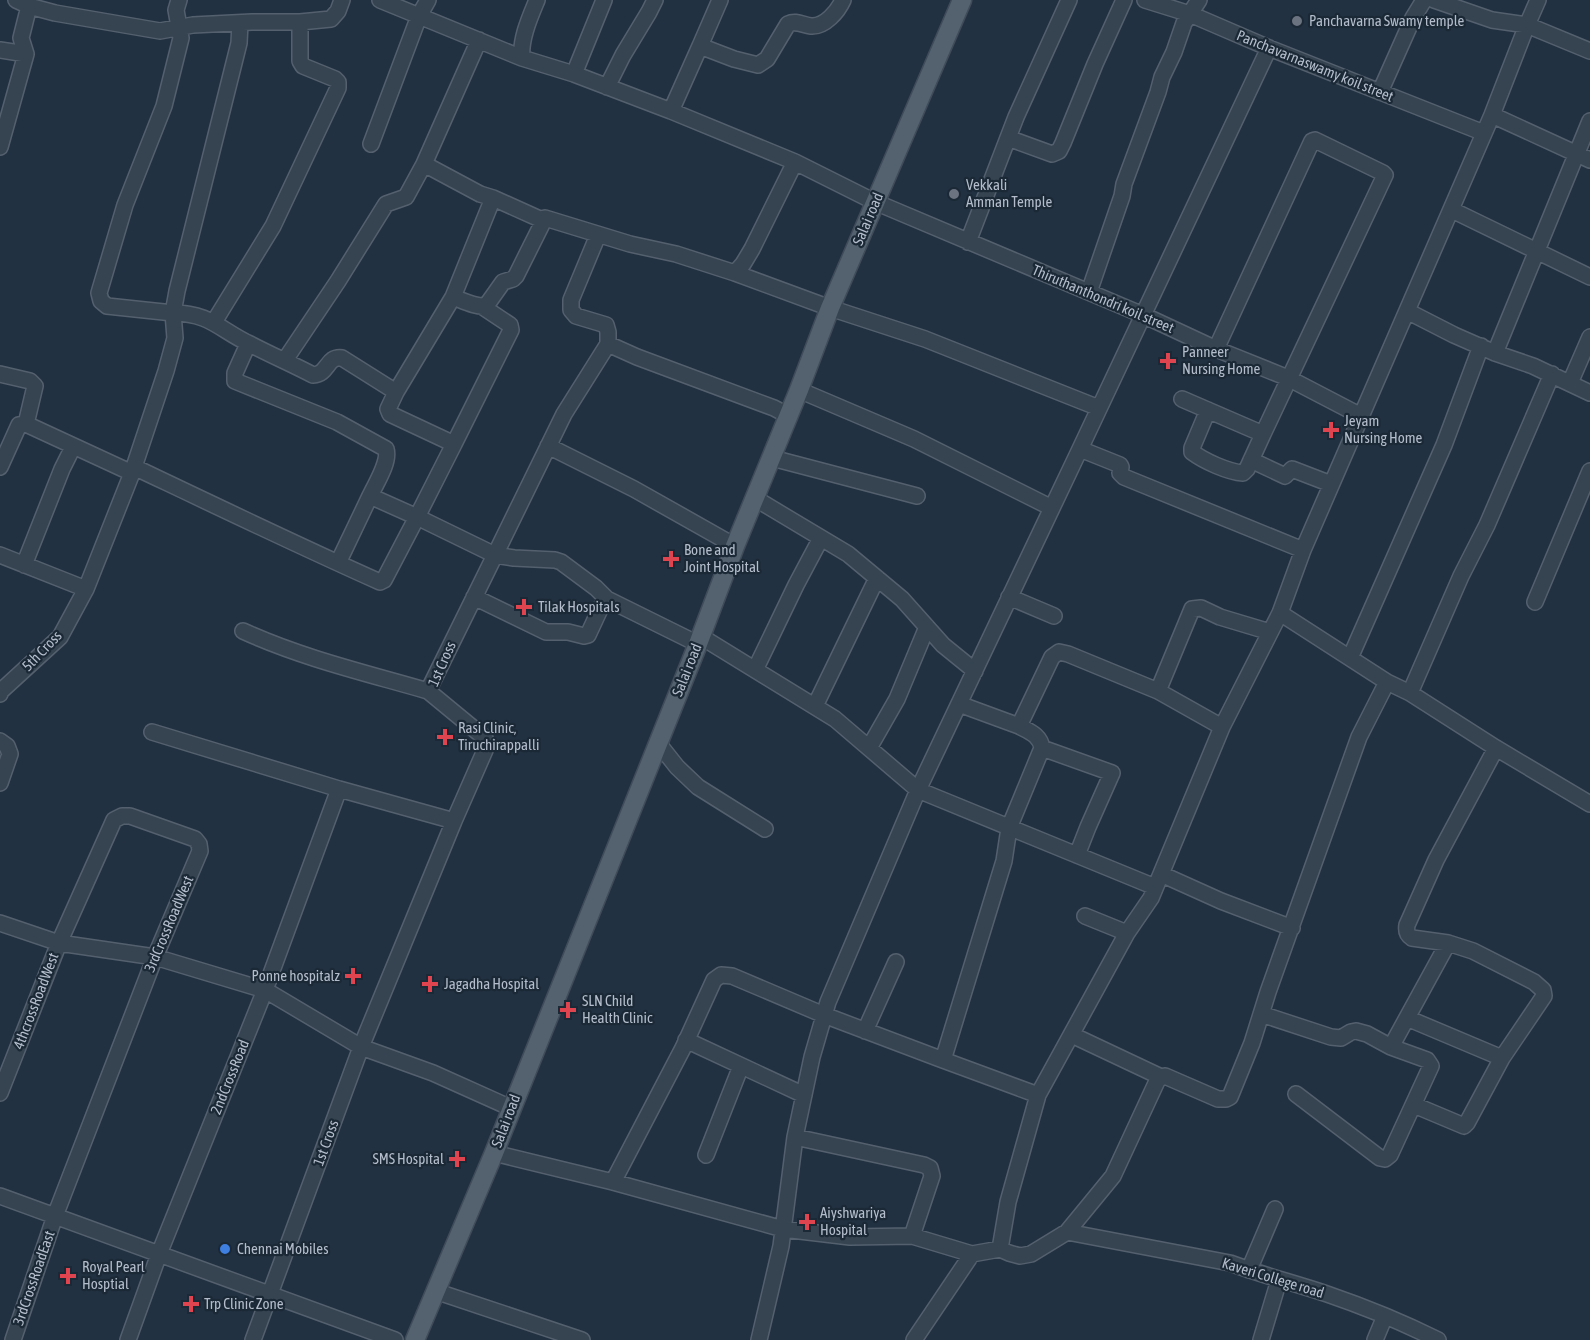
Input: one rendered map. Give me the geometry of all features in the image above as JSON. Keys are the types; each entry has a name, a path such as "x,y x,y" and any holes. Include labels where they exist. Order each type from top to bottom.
{"main road":[{"name":"Salai road","path":"415,1340 494,1153 735,546 756,499 830,308 962,0"}],"street":[{"path":"178,0 176,10 182,38 164,106 125,206 99,293 102,301 107,306 189,313 214,322 248,344 313,375 323,372 332,359 339,357 396,392"},
{"path":"0,147 26,54 21,38 22,3 57,7 160,31 193,25 331,19 338,11 342,0"},
{"name":"Thiruthanthondri koil street","path":"380,0 522,58 574,74 671,111 795,162 875,202 1288,378 1361,416"},
{"path":"370,144 419,16 428,0"},
{"path":"522,58 521,50 527,26 537,0"},
{"path":"574,74 604,0"},
{"path":"607,87 655,0"},
{"path":"671,111 720,0"},
{"path":"700,46 758,65 767,59 788,24 796,22 817,26 839,9 843,0"},
{"path":"968,242 1008,138 1069,0"},
{"path":"1008,138 1052,154 1059,152 1124,0"},
{"name":"Panchavarnaswamy koil street","path":"1145,0 1190,14 1484,134"},
{"path":"1089,292 1162,77 1184,23 1199,0"},
{"path":"1380,92 1413,18 1424,0"},
{"path":"1434,0 1491,20 1527,25 1590,51"},
{"path":"1000,1249 1008,1202 1038,1095 1127,933 1151,898 1222,727 1280,613 1303,550 1452,210 1538,0"},
{"path":"214,322 273,226 338,88 338,82 335,79 303,66 300,61 300,22"},
{"name":"5th Cross","path":"0,692 60,637 86,589 133,470 171,354 176,331 173,313 239,43 240,23"},
{"path":"285,360 386,204 406,197 424,164 479,40"},
{"path":"759,1340 781,1245 795,1137 812,1057 828,1002 918,790 1269,48"},
{"path":"0,50 26,54"},
{"path":"1492,115 1583,157"},
{"path":"1350,658 1488,349 1514,304 1537,250 1583,157 1590,121"},
{"path":"1208,410 1192,452 1235,472 1243,473 1247,469 1384,175 1380,171 1315,140 1312,141 1216,349"},
{"path":"735,273 752,249 795,162"},
{"path":"424,164 480,194 543,220 546,218 735,273 830,308 925,339 1099,408"},
{"path":"454,444 390,414 388,409 453,297 493,198"},
{"path":"1452,210 1590,277"},
{"path":"483,307 489,304 503,282 516,276 543,220"},
{"path":"598,235 571,300 571,310 576,316 606,326 608,344 774,408 789,416"},
{"path":"0,467 19,425 26,424 73,447 133,470 380,582 384,580 417,517 511,330 510,325 483,307 453,297"},
{"path":"1407,311 1454,335 1533,366 1590,393"},
{"path":"1570,383 1590,337"},
{"path":"248,344 235,373 235,381 337,422 386,449 388,453 387,460 338,563"},
{"name":"1st Cross","path":"253,1340 361,1047 486,748 485,738 428,691 564,414 608,344"},
{"path":"0,374 30,381 34,386 26,424"},
{"path":"1410,693 1551,375"},
{"path":"799,390 914,439 1052,508"},
{"path":"1182,399 1263,434"},
{"path":"548,446 634,489 735,546"},
{"path":"24,565 73,447"},
{"path":"1080,449 1120,465 1120,473 1124,477 1303,550"},
{"path":"772,458 917,496"},
{"path":"1251,460 1285,476 1292,469 1331,484"},
{"path":"1535,602 1590,471"},
{"path":"370,495 495,555 561,562 607,599 699,640 815,706 835,719 918,790 1077,855 1221,901 1292,928"},
{"path":"756,499 848,554 902,599 943,645 975,671"},
{"path":"755,670 821,538"},
{"path":"0,555 86,589"},
{"path":"815,706 877,578"},
{"path":"474,597 546,632 568,632 584,636 588,634 607,599"},
{"path":"1009,597 1054,616"},
{"path":"1158,691 1192,609 1201,608 1220,617 1270,632"},
{"path":"1280,613 1387,682 1410,693 1590,804"},
{"path":"869,748 897,699 927,627"},
{"path":"243,631 270,644 311,658 428,691"},
{"path":"1019,726 1052,657 1059,652 1158,691 1222,727"},
{"path":"1072,1035 1161,1077 1165,1076 1218,1099 1230,1097 1252,1043 1359,737 1387,682"},
{"path":"943,1060 1004,861 1009,828 1042,748 1041,741 1036,736 1019,726 959,704"},
{"path":"152,732 339,789 454,821"},
{"path":"0,741 7,747 10,754 0,783"},
{"path":"657,743 698,787 765,829"},
{"path":"1042,748 1112,772 1077,855"},
{"path":"1414,1105 1464,1125 1467,1123 1502,1058 1544,996 1543,990 1534,982 1473,951 1448,943 1412,938 1408,936 1406,929 1436,860 1496,748"},
{"name":"2ndCrossRoad","path":"128,1340 159,1254 265,990 339,789"},
{"name":"3rdCrossRoadWest","path":"55,1216 155,957 200,851 195,839 130,816 122,816 114,820 59,943"},
{"path":"1085,916 1127,933"},
{"path":"0,923 59,943 155,957 265,990 361,1047 433,1073 511,1108"},
{"name":"4thcrossRoadWest","path":"0,1093 59,943"},
{"path":"1391,1047 1448,943"},
{"path":"865,1031 896,962"},
{"path":"613,1182 714,980 721,975 732,976 865,1031 1038,1095"},
{"path":"1261,1014 1331,1037 1341,1038 1356,1031 1367,1034 1430,1063 1431,1069 1390,1155 1385,1159 1380,1158 1296,1094"},
{"path":"1407,1018 1502,1058"},
{"path":"686,1040 804,1095"},
{"path":"706,1155 741,1066"},
{"path":"494,1153 613,1182 783,1229 850,1237 912,1236 972,1254 1000,1249 1020,1256 1031,1254 1067,1232 1096,1199 1113,1176 1155,1083 1161,1077"},
{"path":"795,1137 930,1168 932,1176 912,1236"},
{"path":"0,1196 395,1340"},
{"path":"1249,1270 1275,1209"},
{"name":"3rdCrossRoadEast","path":"13,1340 55,1216"},
{"name":"Kaveri College road","path":"1067,1232 1230,1263 1327,1294 1385,1316 1438,1340"},
{"path":"914,1340 972,1254"},
{"path":"1261,1340 1280,1280"},
{"path":"435,1291 582,1340"},
{"path":"1375,1340 1385,1316"}],"place":[{"name":"Panchavarna Swamy temple","path":"1297,21"},
{"name":"Vekkali Amman Temple","path":"954,194"},
{"name":"Panneer Nursing Home","path":"1168,361"},
{"name":"Jeyam Nursing Home","path":"1331,430"},
{"name":"Bone and Joint Hospital","path":"671,559"},
{"name":"Tilak Hospitals","path":"524,607"},
{"name":"Rasi Clinic, Tiruchirappalli","path":"445,737"},
{"name":"Ponne hospitalz","path":"353,976"},
{"name":"Jagadha Hospital","path":"430,984"},
{"name":"SLN Child Health Clinic","path":"568,1010"},
{"name":"SMS Hospital","path":"457,1159"},
{"name":"Aiyshwariya Hospital","path":"807,1222"},
{"name":"Chennai Mobiles","path":"225,1249"},
{"name":"Royal Pearl Hosptial","path":"68,1276"},
{"name":"Trp Clinic Zone","path":"191,1304"}]}
